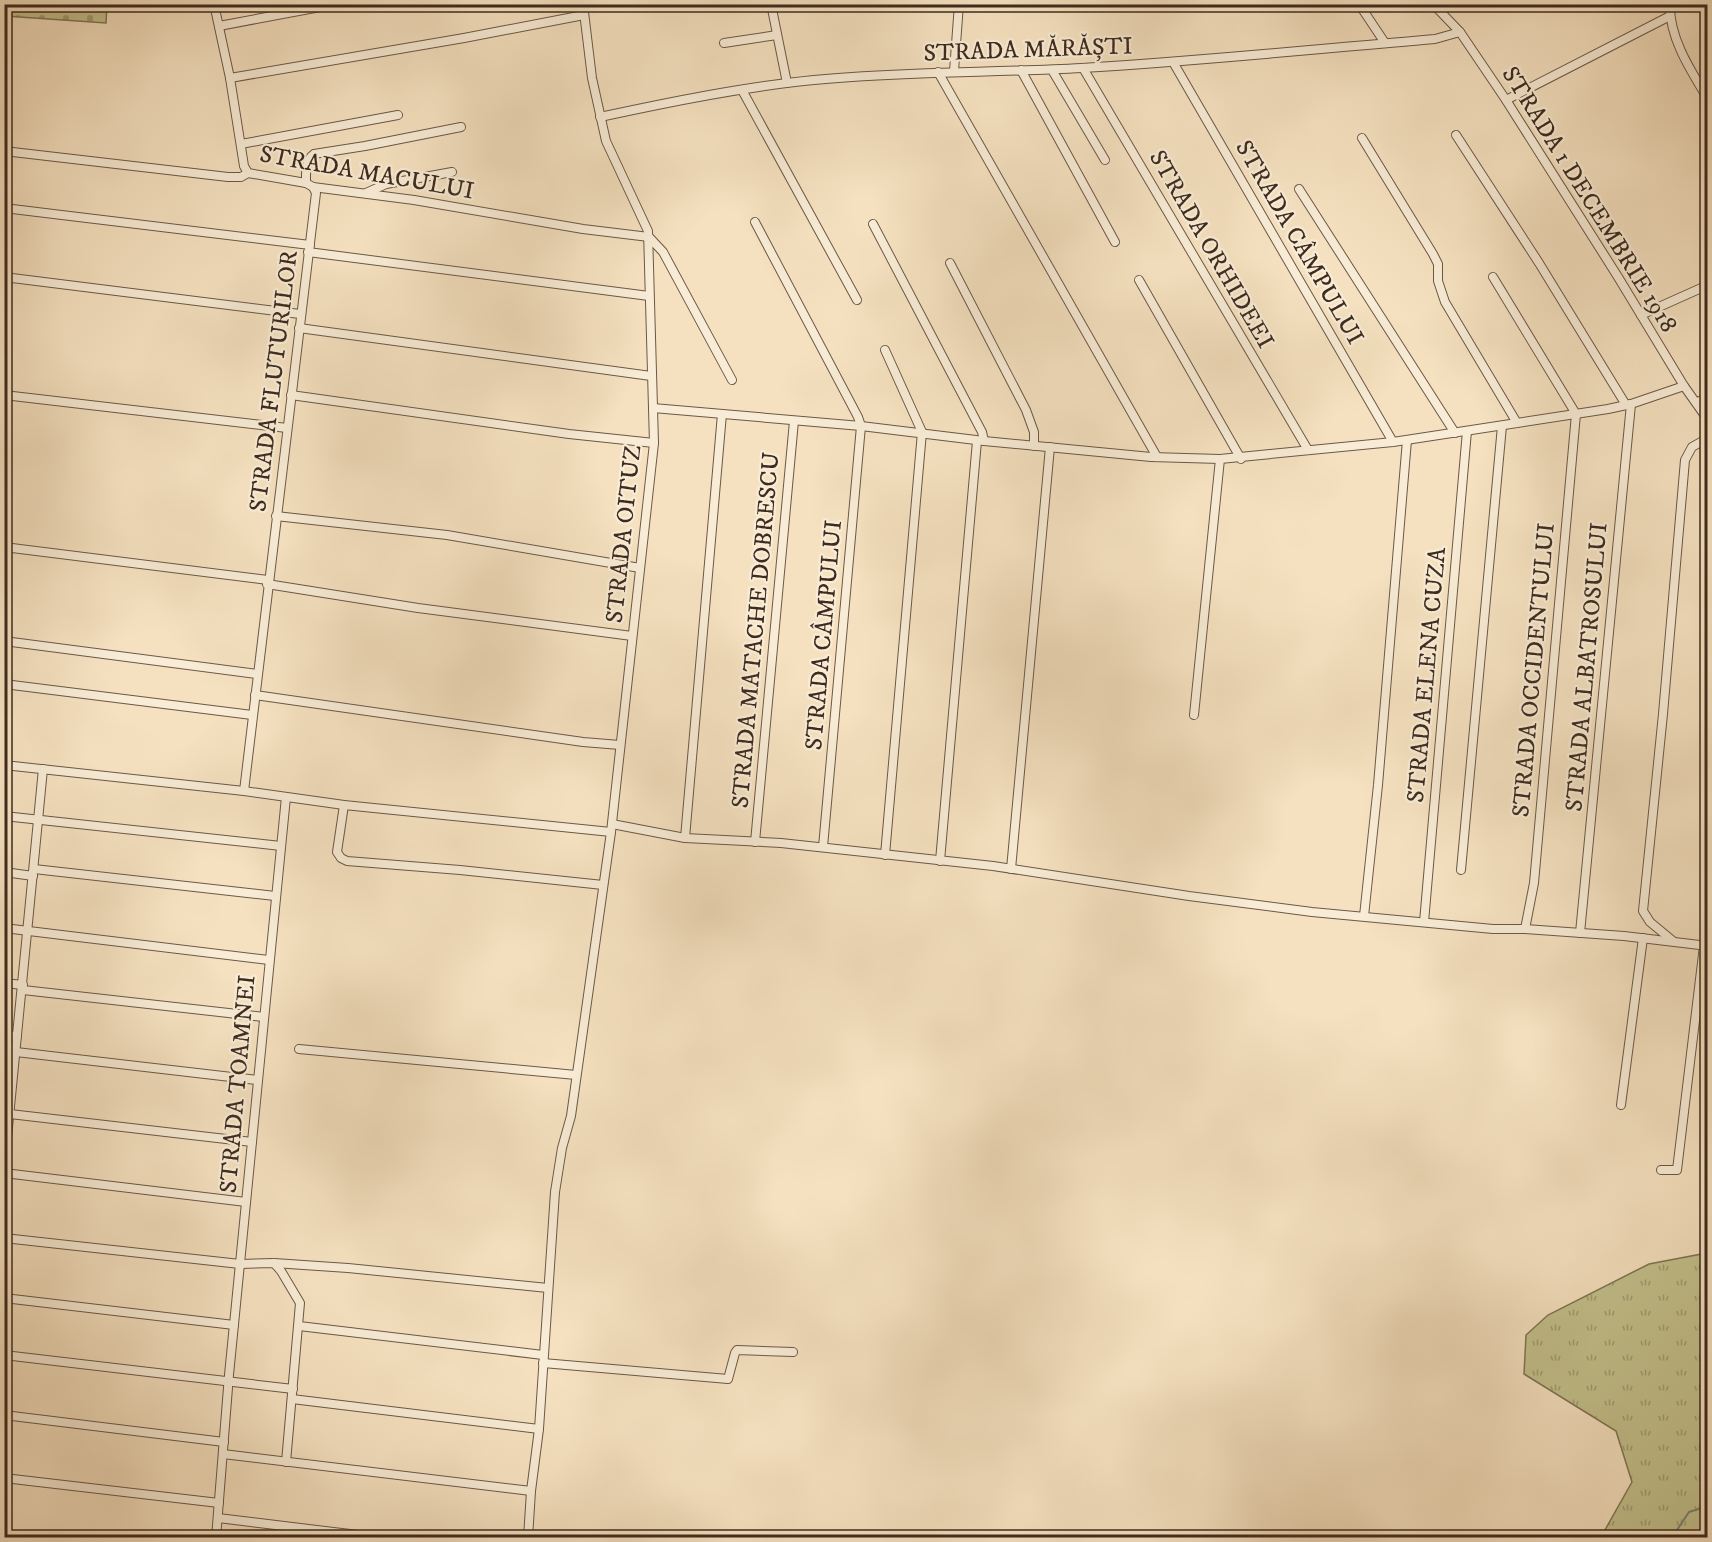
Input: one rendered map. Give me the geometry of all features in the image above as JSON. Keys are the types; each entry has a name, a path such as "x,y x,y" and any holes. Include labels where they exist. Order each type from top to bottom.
{"street":[{"name":"STRADA MACULUI","path":"214,4 230,78 244,166 248,173 583,229 649,237"},
{"path":"219,26 336,4"},
{"name":"STRADA OITUZ","path":"528,1538 539,1429 555,1192 562,1148 571,1116 612,828 654,443 649,237 646,222 606,141 592,78 583,4"},
{"path":"771,4 788,83"},
{"path":"954,71 959,4"},
{"path":"1359,4 1385,43"},
{"name":"STRADA 1 DECEMBRIE 1918","path":"1433,4 1460,32 1506,100 1683,386 1697,402 1707,420"},
{"path":"1670,4 1670,16 1675,35 1707,99"},
{"path":"230,78 584,15"},
{"path":"1506,100 1670,16"},
{"name":"STRADA MĂRĂȘTI","path":"600,117 788,83 954,71 1052,70 1173,62 1435,39 1460,32"},
{"path":"724,43 777,36"},
{"name":"STRADA CÂMPULUI","path":"1173,62 1393,442"},
{"name":"STRADA ORHIDEEI","path":"1083,68 1308,450"},
{"path":"1021,70 1114,242"},
{"path":"1052,70 1105,160"},
{"path":"938,72 1157,458"},
{"path":"742,90 856,300"},
{"path":"241,144 398,115"},
{"name":"STRADA FLUTURILOR","path":"244,791 316,193 309,185 306,164 309,157 314,154 461,127"},
{"path":"1456,135 1629,405"},
{"path":"1362,138 1433,254 1438,264 1438,281 1445,302 1517,423"},
{"path":"4,151 228,177 241,177 248,173"},
{"path":"365,193 386,184 452,172"},
{"path":"1299,189 1455,433"},
{"path":"4,208 650,296"},
{"path":"755,222 861,426"},
{"path":"873,224 982,432 940,861"},
{"path":"649,237 663,252 732,380"},
{"path":"950,263 1026,410 1035,432 1034,446"},
{"path":"4,277 300,314"},
{"path":"1492,277 1576,414"},
{"path":"1139,280 1241,459"},
{"path":"1641,315 1707,285"},
{"path":"299,328 651,376"},
{"path":"885,350 922,432 885,855"},
{"path":"653,408 922,432 980,441 1157,458 1241,459 1393,442 1576,414 1629,405 1683,386"},
{"path":"4,395 287,428"},
{"path":"291,395 569,434 654,443"},
{"path":"1697,402 1707,398"},
{"name":"STRADA ALBATROSULUI","path":"1580,933 1629,405"},
{"path":"684,838 722,414"},
{"name":"STRADA OCCIDENTULUI","path":"1525,929 1534,884 1576,414"},
{"name":"STRADA MATACHE DOBRESCU","path":"755,842 794,421"},
{"name":"STRADA CÂMPULUI","path":"823,847 861,426"},
{"path":"1461,870 1502,426"},
{"name":"STRADA ELENA CUZA","path":"1424,922 1467,431"},
{"path":"1673,941 1650,922 1643,911 1685,460 1692,447 1707,438"},
{"path":"1364,916 1378,785 1407,440"},
{"path":"1011,869 1050,447"},
{"path":"1194,715 1220,459"},
{"path":"276,516 447,535 640,568"},
{"path":"4,548 268,582 418,608 632,636"},
{"path":"4,641 257,674"},
{"path":"4,684 252,715"},
{"path":"255,695 583,742 620,745"},
{"path":"4,765 244,791 344,805 612,828 684,838 823,847 1011,869 1312,912 1493,929 1525,929 1643,938 1706,946 1677,1170 1661,1170"},
{"path":"4,1168 29,931 43,769"},
{"name":"STRADA TOAMNEI","path":"216,1538 228,1379 286,797"},
{"path":"344,805 337,852 346,861 603,885"},
{"path":"4,816 281,846"},
{"path":"4,872 34,872 275,896"},
{"path":"4,928 269,960"},
{"path":"1621,1105 1643,938"},
{"path":"4,983 264,1017"},
{"path":"4,1035 17,1036"},
{"path":"299,1049 576,1075"},
{"path":"16,1052 258,1080"},
{"path":"10,1114 252,1142"},
{"path":"4,1173 246,1202"},
{"path":"4,1238 240,1264 274,1263 548,1288"},
{"path":"274,1263 300,1303 286,1462"},
{"path":"4,1298 234,1325"},
{"path":"299,1326 543,1359 728,1379 735,1353 738,1350 793,1352"},
{"path":"4,1356 228,1379 292,1394 539,1429"},
{"path":"4,1415 224,1442"},
{"path":"223,1454 531,1491"},
{"path":"4,1478 219,1503"},
{"path":"218,1518 383,1538"}],"green space":[{"path":"4,5 107,5 106,23 5,16"},
{"path":"1707,1253 1707,1537 1601,1537 1632,1482 1616,1431 1524,1374 1526,1335 1548,1315 1649,1264"}],"waterway":[{"path":"1668,1538 1675,1533 1689,1512 1708,1506"}]}
